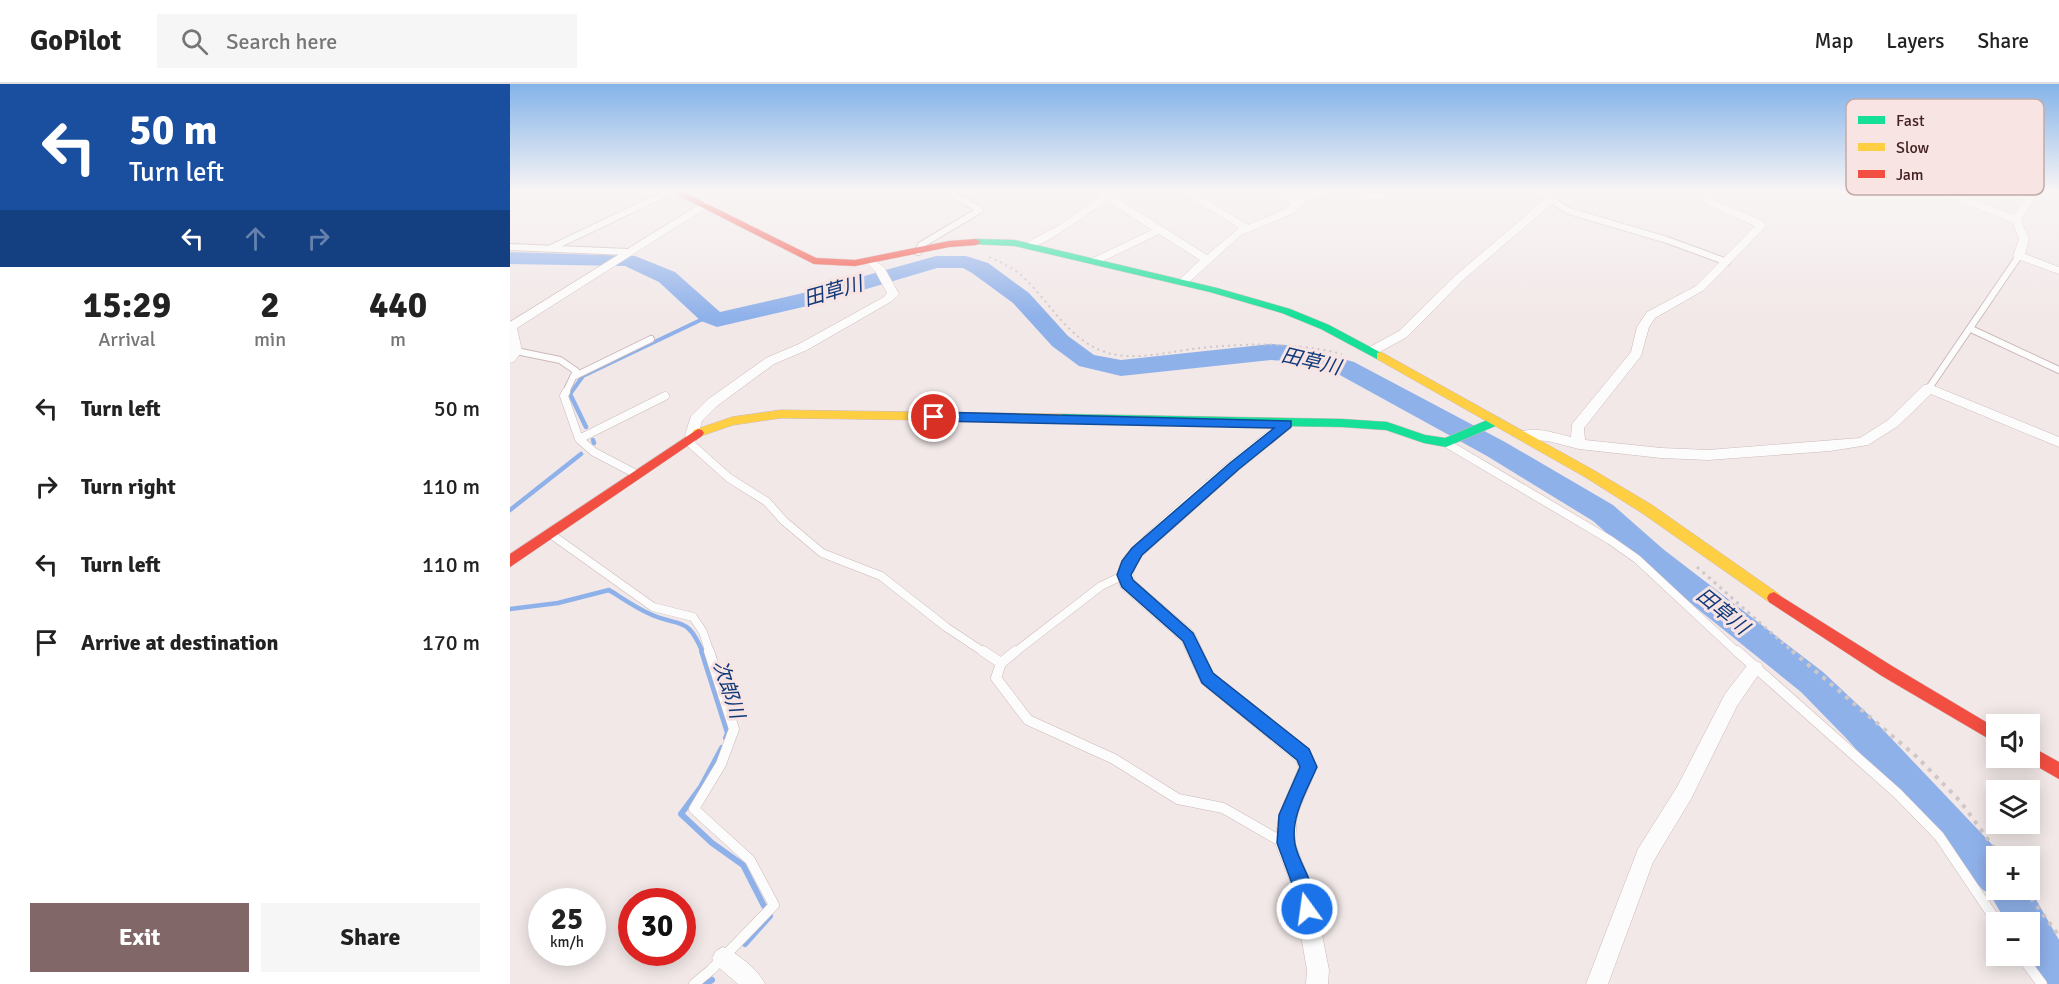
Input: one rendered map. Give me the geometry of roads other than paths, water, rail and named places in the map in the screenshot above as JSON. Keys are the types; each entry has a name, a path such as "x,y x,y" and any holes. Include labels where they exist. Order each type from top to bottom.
{"street":[{"path":"513,355 510,327 659,233"},
{"path":"757,233 796,255 835,264 875,265 949,244 1005,242 1183,282 1286,311 1372,351 1490,424 1523,436 1647,509 1762,590 1887,671 1986,730"},
{"path":"1030,246 1040,237 1050,233"},
{"path":"1095,261 1154,233"},
{"path":"1165,233 1206,260"},
{"path":"1183,282 1237,233"},
{"path":"1372,351 1403,334 1459,278 1512,233"},
{"path":"1579,444 1577,427 1637,353 1644,327 1651,315 1700,288 1754,233"},
{"path":"2021,233 2024,239 2019,256 2059,271"},
{"path":"692,435 696,419 712,403 770,361 803,347 888,299 893,294 875,265"},
{"path":"1523,436 1548,436 1579,444 1661,453 1708,454 1792,450 1863,442 1893,423 1929,388 2059,442"},
{"path":"510,561 692,435 732,420 781,414 1387,426 1424,440 1446,443 1490,424"},
{"path":"1287,424 1234,466 1137,552 1127,565 1124,575 1127,583 1188,637 1207,678 1303,755 1308,767 1288,815 1286,843 1303,889 1318,970 1317,984"},
{"path":"1597,984 1645,856 1684,793 1731,700 1755,668"},
{"path":"2040,760 2059,771"},
{"path":"723,958 754,984"}],"lane":[{"path":"549,249 583,233"},
{"path":"918,252 921,245 941,233"},
{"path":"1643,233 1727,262"},
{"path":"510,247 626,254"},
{"path":"1929,388 2019,256"},
{"path":"1971,329 2059,370"},
{"path":"573,377 651,339"},
{"path":"513,355 560,360 576,371 564,396 579,438 594,452 638,474"},
{"path":"579,438 665,396"},
{"path":"692,435 691,444 706,458 729,478 767,502 784,521 822,553 881,576 946,627 1001,663"},
{"path":"1446,443 1610,540 1637,560 1897,793 1939,836 1990,912"},
{"path":"551,534 653,607 693,617 703,632 734,729 721,764 694,809 750,860 774,904 723,958 694,984"},
{"path":"1124,575 1101,586 1001,663 996,678 1028,720 1114,759 1178,799 1223,808 1286,843"},
{"path":"2028,966 2042,984"}],"waterway":[{"name":"田草川","path":"510,258 628,260 667,277 709,316 717,320 808,299 936,262 966,262 980,268 1021,298 1060,341 1087,361 1121,368 1271,352 1298,354 1346,368 1496,449 1603,513 1653,557 1812,682 1858,727 1986,866"},
{"name":"次郎川","path":"570,394 583,376 709,316"},
{"name":"次郎川","path":"570,394 586,427"},
{"name":"次郎川","path":"510,510 581,454"},
{"name":"次郎川","path":"510,609 558,603 609,590 645,612 687,627 702,651"},
{"name":"次郎川","path":"702,651 728,733 726,738"},
{"name":"次郎川","path":"722,748 701,787 681,814 712,843 743,865 764,906"},
{"name":"田草川","path":"2014,900 2022,912"},
{"name":"次郎川","path":"745,944 770,916"},
{"name":"田草川","path":"2040,944 2059,981"},
{"name":"次郎川","path":"706,984 712,980"}]}
